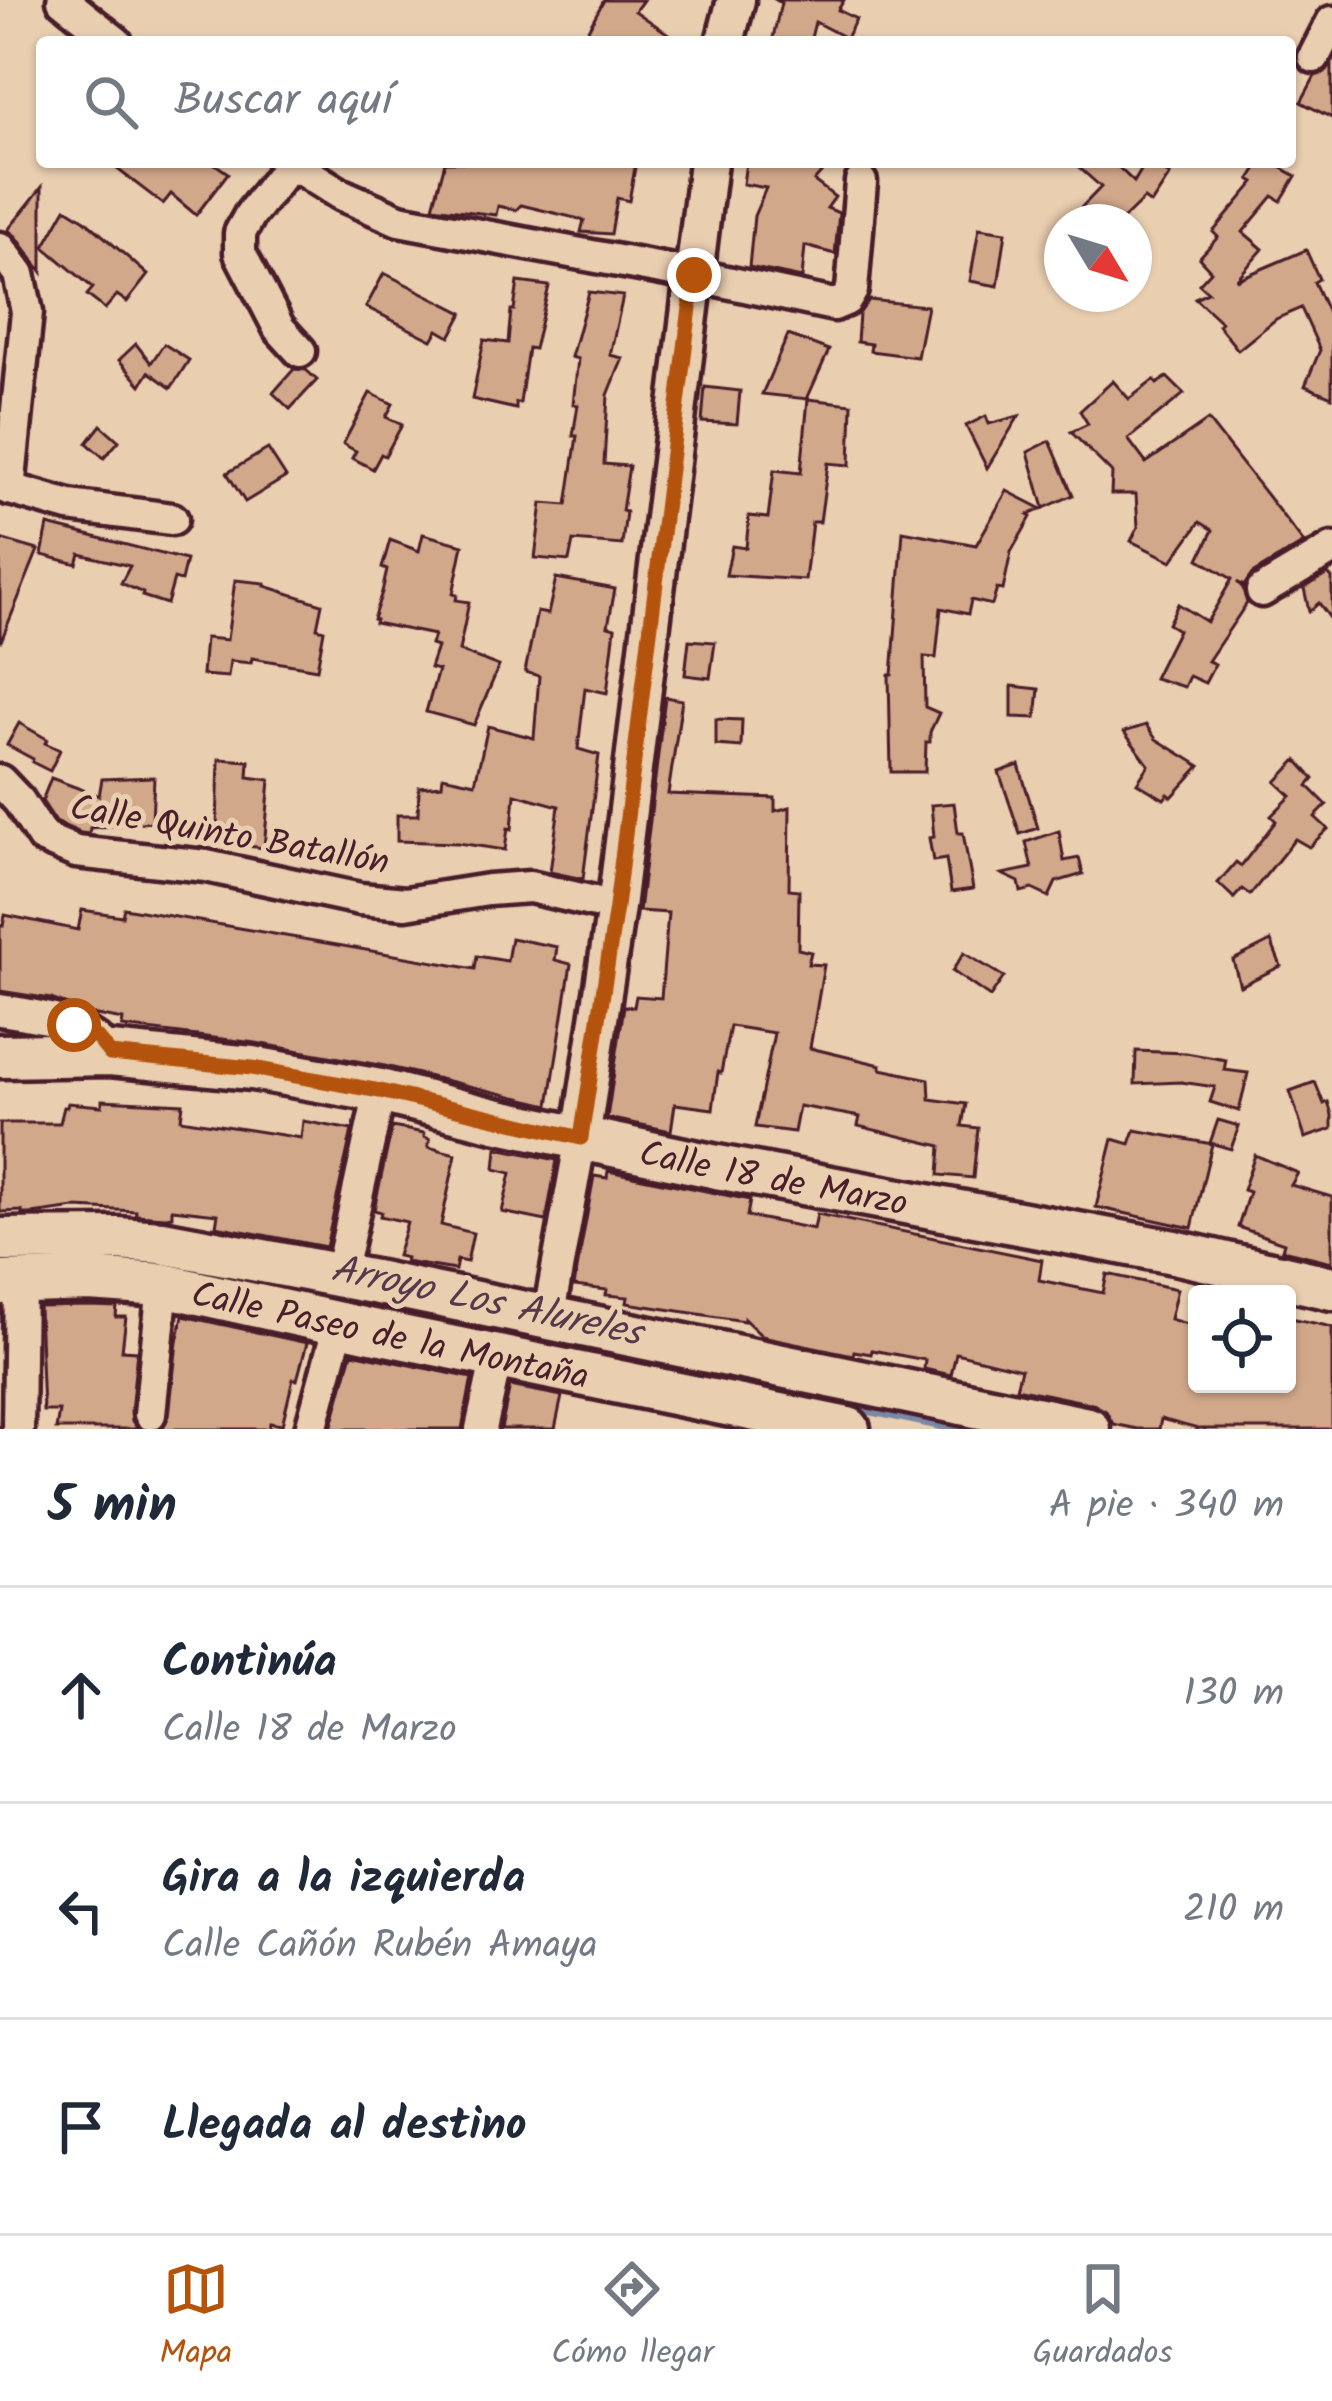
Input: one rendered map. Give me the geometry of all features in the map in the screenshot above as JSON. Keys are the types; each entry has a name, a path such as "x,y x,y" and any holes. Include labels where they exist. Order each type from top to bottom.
{"main road":[{"name":"Calle 18 de Marzo","path":"0,1056 110,1054 252,1068 380,1091 716,1167 1174,1252 1332,1288"},
{"name":"Calle Paseo de la Montaña","path":"0,1240 162,1243 340,1275 1088,1429"},
{"name":"Calle Paseo de la Montaña","path":"10,1283 89,1280 163,1285 848,1429"}],"street":[{"path":"63,0 108,36"},
{"path":"727,36 736,0"},
{"path":"1314,57 1332,22"},
{"path":"285,168 240,233 240,253 279,328 300,351"},
{"path":"299,168 340,194 399,220 834,305 852,290 861,182"},
{"path":"548,1319 616,907 707,168"},
{"path":"0,248 19,274 27,312 4,488 69,506 172,519"},
{"path":"1262,591 1332,549"},
{"name":"Calle Quinto Batallón","path":"0,781 43,838 76,852 206,866 360,899 406,903 530,887 616,907"},
{"path":"0,1010 74,1025 97,1038 110,1054"},
{"path":"340,1275 380,1091"},
{"path":"10,1283 18,1429"},
{"path":"150,1414 163,1285"},
{"path":"311,1429 339,1324"},
{"path":"482,1429 497,1356"}],"building":[{"path":"604,0 643,0 635,11 671,36 587,36"},
{"path":"776,0 844,0 838,10 856,19 847,36 815,22 812,36 773,36 781,3"},
{"path":"1332,65 1332,118 1301,102 1315,76"},
{"path":"116,168 221,168 228,173 196,215 171,194 163,204"},
{"path":"443,168 635,168 629,201 617,198 611,234 581,232 584,220 521,205 516,210 498,206 496,215 433,207"},
{"path":"745,168 822,172 814,181 835,197 827,208 839,213 835,254 805,246 802,278 749,267 754,216 766,188 743,184"},
{"path":"1080,168 1119,168 1134,182 1142,168 1157,168 1170,175 1151,204 1144,199 1139,204 1085,204 1101,187"},
{"path":"1257,168 1282,168 1296,176 1281,201 1273,196 1243,232 1263,249 1236,280 1306,250 1332,322 1332,397 1305,386 1320,350 1301,308 1276,319 1238,350 1218,325 1221,322 1195,298 1208,292 1199,284 1211,271 1199,258 1218,237 1213,232 1255,182 1250,179"},
{"path":"42,187 42,272 8,230"},
{"path":"66,208 148,275 127,302 117,295 105,309 87,295 93,288 44,247"},
{"path":"979,228 1006,232 998,286 970,281"},
{"path":"384,273 463,313 450,337 438,330 432,340 366,307"},
{"path":"518,282 549,286 534,349 528,348 516,409 472,399 484,340 508,343"},
{"path":"589,292 623,296 610,355 623,358 608,395 604,464 629,466 622,545 573,541 569,561 535,558 542,503 567,505 578,405 573,404 578,359 571,357"},
{"path":"869,300 927,306 917,357 870,351 871,344 857,342 859,314"},
{"path":"788,335 829,350 807,399 762,394"},
{"path":"136,344 151,363 164,344 189,360 171,388 149,372 141,385 119,360"},
{"path":"294,369 306,370 317,380 290,409 273,393"},
{"path":"1167,377 1184,394 1128,439 1146,463 1208,420 1304,543 1252,574 1244,586 1237,582 1247,603 1208,661 1215,664 1205,683 1189,676 1184,687 1154,678 1178,630 1168,624 1178,604 1207,622 1232,579 1199,559 1213,530 1200,522 1172,561 1131,541 1138,527 1136,494 1111,494 1112,473 1071,432 1088,424 1080,411 1113,381 1129,399 1154,380 1157,384"},
{"path":"705,387 740,391 737,424 702,422"},
{"path":"370,393 393,404 386,417 402,425 373,469 352,458 356,451 343,444"},
{"path":"808,399 852,404 850,465 828,463 820,522 812,522 805,580 726,575 732,546 746,548 749,516 768,518 774,470 801,473"},
{"path":"986,416 989,424 1019,416 987,468 966,426"},
{"path":"101,425 119,441 104,458 87,443"},
{"path":"1050,441 1073,495 1044,508 1028,452"},
{"path":"268,449 286,477 245,502 227,473"},
{"path":"1007,491 1042,509 1028,515 1011,552 1003,590 997,589 992,605 971,600 968,614 941,608 936,658 924,657 925,707 939,713 930,742 926,742 925,772 891,772 889,675 903,531 976,545"},
{"path":"48,525 186,560 181,581 174,579 167,604 121,583 130,566 80,554 77,564 42,555"},
{"path":"423,534 463,545 453,594 456,600 469,602 459,651 499,666 474,725 426,712 438,670 430,668 437,647 431,645 434,635 373,619 390,540 419,551"},
{"path":"0,539 38,550 1,641 0,641"},
{"path":"1328,574 1332,578 1332,621 1319,603 1309,611 1304,588"},
{"path":"556,578 615,589 608,626 615,628 607,693 585,688 578,749 599,755 583,879 550,872 559,806 515,794 505,850 397,841 397,815 418,815 419,787 442,785 443,776 475,783 488,726 534,738 539,676 525,672 537,612 548,614"},
{"path":"235,580 265,583 322,604 317,628 324,630 317,669 252,658 251,663 230,661 228,677 202,675 205,638 227,640"},
{"path":"689,640 715,642 710,678 685,675"},
{"path":"1012,686 1039,689 1036,718 1012,717"},
{"path":"665,697 682,700 668,794 775,798 775,811 790,807 789,889 799,890 798,949 811,952 808,964 824,965 810,1048 929,1079 930,1099 966,1104 962,1126 978,1128 973,1178 939,1175 941,1146 858,1126 860,1117 799,1106 794,1132 755,1127 774,1033 730,1026 713,1109 675,1104 671,1131 607,1118 624,1006 634,1007 636,996 661,998 668,913 639,911"},
{"path":"716,719 742,720 741,747 716,745"},
{"path":"19,723 60,750 50,771 7,745"},
{"path":"1146,725 1156,739 1200,766 1172,797 1168,794 1164,799 1137,783 1149,765 1124,732"},
{"path":"219,759 249,761 248,777 270,780 264,848 238,845 234,827 217,827"},
{"path":"1297,760 1314,779 1308,786 1327,805 1315,817 1328,829 1309,847 1295,839 1250,895 1242,889 1234,898 1218,883 1236,862 1241,866 1276,821 1271,816 1291,796 1276,782"},
{"path":"1019,765 1038,828 1020,834 999,772"},
{"path":"154,777 152,822 81,833 56,822 42,801 51,778 99,796 102,779"},
{"path":"954,803 973,889 951,892 946,859 933,861 929,838 934,837 931,805"},
{"path":"1059,831 1064,861 1079,858 1083,874 1056,882 1049,897 1032,889 1021,892 1019,882 1002,874 1032,868 1026,842"},
{"path":"124,908 475,969 477,956 507,961 511,938 557,947 555,960 571,964 549,1105 385,1066 256,1043 122,1027 123,1020 51,999 0,991 0,925 5,915 78,930 82,910 122,916"},
{"path":"1271,941 1281,966 1240,986 1233,960"},
{"path":"964,953 1004,977 990,997 952,971"},
{"path":"1136,1051 1226,1060 1224,1070 1248,1073 1239,1111 1210,1102 1215,1087 1181,1082 1135,1084"},
{"path":"1315,1082 1324,1104 1328,1102 1332,1129 1305,1138 1290,1091"},
{"path":"102,1100 183,1104 181,1119 301,1138 303,1121 352,1130 326,1247 216,1226 218,1214 172,1209 172,1216 166,1217 75,1208 32,1214 0,1212 0,1123 60,1123 68,1103 102,1106"},
{"path":"1218,1120 1239,1126 1231,1149 1210,1143"},
{"path":"392,1127 424,1133 430,1139 428,1147 456,1154 441,1225 473,1233 467,1262 457,1260 455,1270 405,1262 406,1258 397,1256 407,1222 374,1210"},
{"path":"1135,1130 1212,1144 1192,1228 1096,1207 1113,1139 1130,1144"},
{"path":"497,1148 557,1160 546,1221 502,1212 511,1173 495,1169"},
{"path":"1255,1155 1298,1173 1291,1185 1332,1197 1332,1262 1282,1250 1284,1243 1238,1227 1249,1192 1243,1190"},
{"path":"608,1171 750,1200 747,1216 814,1229 817,1214 1042,1260 1039,1280 1103,1293 1107,1274 1177,1289 1170,1319 1188,1324 1188,1393 1296,1393 1296,1319 1332,1327 1332,1429 1198,1429 1161,1419 1159,1429 1137,1429 1113,1424 1106,1411 1093,1404 1016,1388 1021,1369 956,1353 951,1375 924,1369 925,1360 872,1350 871,1354 854,1351 853,1355 762,1336 744,1319 627,1303 628,1297 606,1295 607,1290 574,1286 594,1176 607,1178"},
{"path":"39,1307 117,1307 116,1317 126,1317 122,1350 137,1351 131,1412 138,1429 56,1429 59,1411 43,1411"},
{"path":"183,1316 307,1343 282,1425 162,1429 169,1416"},
{"path":"352,1353 472,1378 462,1429 331,1429"},
{"path":"510,1386 562,1396 555,1429 501,1429"}],"waterway":[{"name":"Arroyo Los Alureles","path":"226,1275 958,1429"}],"route":[{"path":"74,1025 97,1038 110,1054 252,1068 380,1091 581,1138 616,907 694,275"}]}
